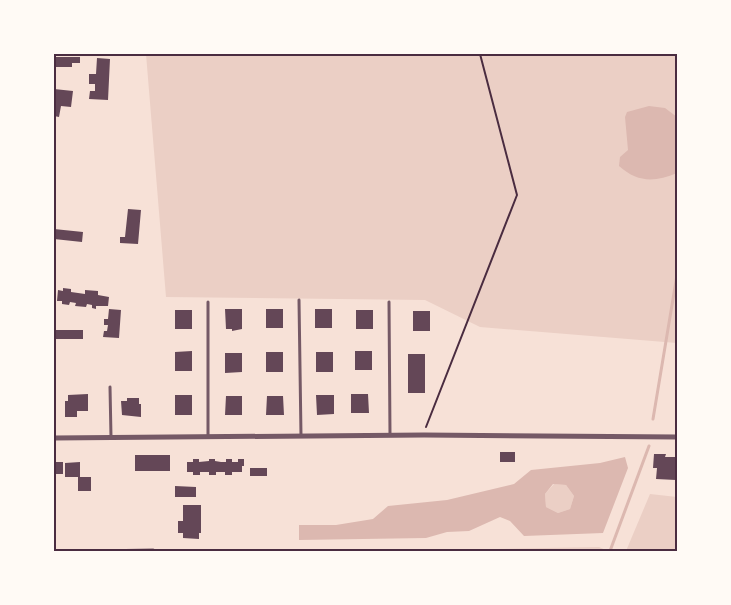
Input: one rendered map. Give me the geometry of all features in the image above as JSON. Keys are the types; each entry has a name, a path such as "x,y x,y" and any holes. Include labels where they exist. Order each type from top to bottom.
{"street":[{"path":"54,438 424,434 677,436"}],"lane":[{"path":"299,300 301,436"},
{"path":"208,302 208,436"},
{"path":"390,302 390,435"},
{"path":"110,387 111,437"},
{"path":"98,551 153,550"}],"path":[{"path":"424,434 517,195 480,54"}],"shaded area":[{"path":"146,54 677,54 677,343 480,327 425,300 166,297"},
{"path":"649,106 665,108 677,117 677,173 654,179 633,176 619,166 620,157 628,150 625,117 627,112"},
{"path":"625,457 628,468 603,533 524,536 510,521 500,517 469,531 447,532 426,538 299,540 299,525 336,525 373,519 388,506 447,500 514,484 531,470 600,463","holes":["553,484 566,485 574,496 570,509 558,513 546,507 545,494"]},
{"path":"554,484 566,485 574,496 570,509 558,513 546,507 545,494"},
{"path":"650,494 677,497 677,551 626,551"},
{"path":"599,547 608,551 389,551"}],"building":[{"path":"54,57 80,57 80,63 72,63 72,67 54,67"},
{"path":"97,58 110,59 108,100 89,99 90,91 95,91 95,84 89,84 89,74 96,74"},
{"path":"54,89 73,91 71,107 61,106 59,117 54,116"},
{"path":"128,209 141,210 138,244 120,243 120,237 125,237"},
{"path":"54,229 83,232 82,242 54,239"},
{"path":"63,288 71,289 71,292 85,294 85,290 98,291 98,295 109,297 108,306 96,306 96,309 92,308 92,305 87,304 86,307 75,306 76,303 70,302 69,305 62,304 62,301 57,301 58,290 63,291"},
{"path":"109,309 121,310 119,338 103,337 108,325 104,325 104,319 108,319"},
{"path":"225,309 242,309 242,329 232,331 232,329 226,329"},
{"path":"266,309 283,309 283,328 266,328"},
{"path":"315,309 332,309 332,328 315,328"},
{"path":"175,310 192,310 192,329 175,329"},
{"path":"356,310 373,310 373,329 356,329"},
{"path":"413,311 430,311 430,331 413,331"},
{"path":"54,330 83,330 83,339 54,339"},
{"path":"192,351 192,371 175,371 175,352"},
{"path":"355,351 372,351 372,370 355,370"},
{"path":"266,352 283,352 283,372 266,372"},
{"path":"316,352 333,352 333,372 316,372"},
{"path":"225,353 242,353 242,372 225,373"},
{"path":"408,354 425,354 425,393 408,393"},
{"path":"88,394 88,411 77,411 77,417 65,417 65,401 68,401 68,395"},
{"path":"351,394 368,394 369,413 351,413"},
{"path":"175,395 192,395 192,415 175,415"},
{"path":"316,395 334,395 334,414 317,415"},
{"path":"226,396 242,396 242,415 225,415"},
{"path":"267,396 283,396 284,415 266,415"},
{"path":"127,398 139,398 141,417 122,415 121,401 127,401"},
{"path":"500,452 515,452 515,462 500,462"},
{"path":"654,454 666,454 665,457 677,457 676,480 656,479 657,468 653,468"},
{"path":"135,455 170,455 170,471 135,471"},
{"path":"193,459 199,459 199,462 215,459 215,461 226,462 226,459 232,459 232,462 238,462 238,459 244,459 244,466 242,466 242,472 232,472 232,475 225,475 225,472 216,472 216,475 209,475 209,472 200,472 200,475 193,475 193,472 187,472 187,462 193,462"},
{"path":"54,462 63,462 63,474 54,474"},
{"path":"80,462 80,477 65,477 65,463"},
{"path":"250,468 267,468 267,476 250,476"},
{"path":"78,477 91,477 91,491 78,491"},
{"path":"175,486 196,487 196,497 175,497"},
{"path":"183,505 201,505 201,533 199,533 199,539 183,538 183,533 178,533 178,521 183,521"}],"waterway":[{"path":"653,419 677,275"},
{"path":"610,551 649,446"}]}
